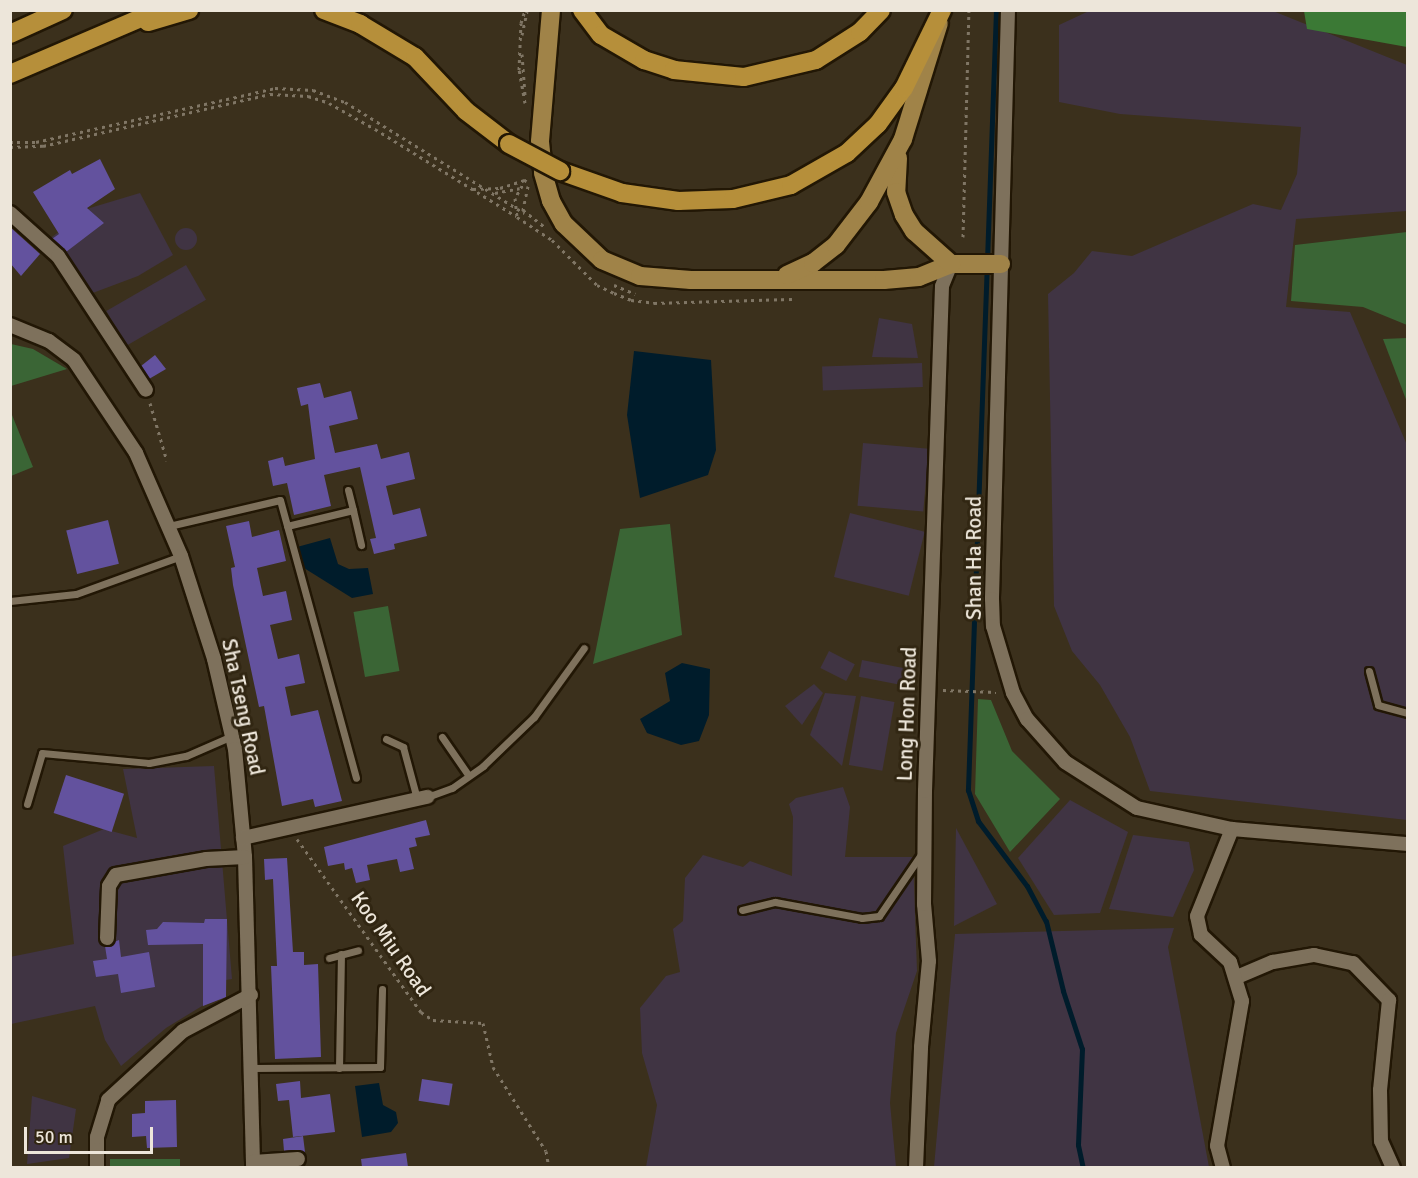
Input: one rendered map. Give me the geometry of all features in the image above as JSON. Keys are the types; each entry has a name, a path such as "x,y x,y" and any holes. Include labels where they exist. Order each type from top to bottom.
{"highway":[{"path":"10,34 63,10"},
{"path":"10,74 159,10"},
{"path":"63,50 189,10"},
{"path":"324,10 360,24 415,57 466,111 509,144 561,171 622,193 678,201 733,199 791,184 829,166 878,124 903,88 942,10"},
{"path":"582,10 602,34 644,60 674,70 744,77 816,60 851,39 881,10"}],"main road":[{"path":"551,10 541,156 551,201 572,234 602,260 640,276 669,280 919,277 958,264 996,264"},
{"path":"771,279 804,268 836,245 869,202 903,139 933,53 942,10"},
{"path":"903,139 896,192 904,215 914,231 958,264"}],"street":[{"name":"Shan Ha Road","path":"1008,10 996,264 992,599 993,626 1013,693 1027,719 1065,762 1137,808 1232,829 1407,843"},
{"path":"10,213 58,256 146,390"},
{"name":"Long Hon Road","path":"916,1167 921,1047 929,961 924,904 927,846 925,791 942,286 958,264"},
{"name":"Sha Tseng Road","path":"10,325 55,345 84,372 136,453 181,556 214,658 232,736 245,857 251,995 253,1165"},
{"path":"243,838 422,798"},
{"path":"1223,1167 1217,1146 1242,1001 1237,977 1230,962 1201,935 1197,916 1232,829"},
{"path":"107,938 109,886 116,876 206,859 245,857"},
{"path":"1237,977 1273,962 1314,956 1353,963 1389,1000 1380,1090 1381,1141 1393,1167"},
{"path":"97,1167 97,1137 108,1100 183,1031 251,995"},
{"path":"253,1165 298,1159"}],"lane":[{"path":"348,490 361,545"},
{"path":"169,526 280,500 356,778"},
{"path":"288,526 352,510"},
{"path":"10,601 76,594 181,556"},
{"path":"386,739 403,747 422,798 469,776 534,717 584,648"},
{"path":"1369,671 1378,705 1407,713"},
{"path":"27,804 42,753 149,763 186,756 232,736"},
{"path":"442,737 469,776"},
{"path":"742,910 775,902 862,918 879,916 927,846"},
{"path":"329,958 358,950"},
{"path":"339,1068 341,954"},
{"path":"252,1068 380,1067 382,989"}],"path":[{"path":"526,10 521,36 527,105"},
{"path":"526,10 520,23 519,70 526,110"},
{"path":"963,237 969,10"},
{"path":"10,142 36,142 264,90 302,89 345,102 553,231"},
{"path":"10,147 43,146 270,93 286,93 329,103 473,189 552,240 597,285 631,300 676,303 802,299"},
{"path":"517,216 515,198 531,172"},
{"path":"492,193 515,191 532,172 522,205 528,216"},
{"path":"473,189 500,188 527,179"},
{"path":"583,261 595,273"},
{"path":"610,283 647,296 794,295"},
{"path":"146,390 167,461"},
{"path":"949,691 977,692"},
{"name":"Koo Miu Road","path":"291,827 304,854 421,1012 433,1020 483,1023 493,1067 546,1151 549,1167"}],"shaded area":[{"path":"1089,11 1273,11 1407,65 1407,211 1296,219 1286,307 1350,312 1407,445 1407,820 1150,791 1130,737 1100,685 1072,651 1054,606 1048,294 1074,273 1092,251 1132,256 1253,204 1281,210 1297,174 1301,127 1120,114 1059,102 1059,25"},
{"path":"140,193 173,255 138,276 90,294 48,240 90,208"},
{"path":"186,228 194,231 197,239 194,247 186,250 178,247 175,239 178,231"},
{"path":"186,265 206,300 126,346 106,311"},
{"path":"879,318 912,324 918,358 872,357"},
{"path":"922,363 923,387 823,390 822,366"},
{"path":"863,443 929,449 923,512 858,506"},
{"path":"850,513 925,532 909,596 834,577"},
{"path":"829,651 855,664 846,681 820,668"},
{"path":"862,660 907,669 904,685 859,677"},
{"path":"814,684 823,693 802,725 785,706"},
{"path":"825,693 856,696 842,766 810,735"},
{"path":"861,696 894,702 882,771 849,765"},
{"path":"214,766 232,979 226,980 226,997 202,1006 166,1028 121,1066 105,1040 95,1006 11,1024 10,957 74,944 63,846 104,829 137,838 123,769"},
{"path":"843,787 850,807 845,857 913,857 917,971 896,1033 890,1103 896,1167 646,1167 657,1105 642,1053 640,1008 666,976 680,972 673,929 683,921 685,878 703,855 743,867 750,861 792,876 793,817 789,804 796,798"},
{"path":"1070,800 1128,832 1100,913 1054,915 1018,858"},
{"path":"956,828 997,904 954,926"},
{"path":"1133,835 1189,842 1194,870 1173,917 1109,909"},
{"path":"1174,928 1168,947 1209,1167 934,1167 955,934"},
{"path":"32,1096 76,1109 69,1158 27,1164"}],"green space":[{"path":"1304,11 1407,11 1407,47 1307,29"},
{"path":"1407,232 1407,325 1363,307 1291,301 1295,245"},
{"path":"1408,338 1407,402 1383,339"},
{"path":"11,344 33,349 67,369 11,386"},
{"path":"10,410 33,467 11,476 10,476"},
{"path":"670,524 682,635 593,664 620,529"},
{"path":"388,606 399,671 365,677 354,612"},
{"path":"978,699 991,700 1012,751 1060,799 1010,852 975,794"},
{"path":"110,1159 180,1159 180,1167 110,1167"}],"water":[{"path":"634,351 711,360 716,450 708,475 640,498 627,415"},
{"path":"330,538 338,564 349,569 368,568 373,594 352,598 304,568 297,547"},
{"path":"682,663 710,669 709,715 699,741 681,745 647,733 640,719 670,701 665,673"},
{"path":"379,1083 383,1105 396,1112 398,1123 391,1132 362,1137 355,1086"}],"building":[{"path":"100,159 115,189 87,208 104,223 66,252 52,239 59,234 33,192 70,170 72,174"},
{"path":"10,227 40,254 21,276 10,263"},
{"path":"155,355 166,369 149,379 141,366"},
{"path":"320,383 324,398 351,391 358,419 329,426 335,453 377,444 381,459 409,452 415,479 386,486 393,515 420,508 427,536 394,544 395,549 374,554 370,539 376,538 360,467 324,475 331,506 294,515 287,483 273,486 268,461 283,457 285,466 315,459 308,404 301,406 297,388"},
{"path":"108,520 119,564 77,574 66,530"},
{"path":"249,521 252,537 279,530 286,561 257,568 263,596 286,591 292,620 270,625 278,659 299,654 305,683 285,687 291,716 318,710 342,801 315,807 313,799 282,806 264,706 259,707 233,585 231,568 235,567 226,526"},
{"path":"66,775 124,794 112,832 54,813"},
{"path":"426,820 430,835 415,838 417,846 409,848 414,869 400,872 397,859 367,865 370,880 356,883 352,868 345,870 344,863 328,866 324,847"},
{"path":"287,858 293,952 304,952 304,965 318,964 321,1057 275,1059 271,966 277,966 273,879 265,880 264,859"},
{"path":"205,919 227,919 226,997 203,1006 203,944 148,945 146,930 157,929 163,922 204,923"},
{"path":"119,940 121,957 149,952 155,987 121,993 118,974 96,977 93,961 107,959 105,946"},
{"path":"422,1079 453,1084 449,1106 419,1101"},
{"path":"300,1081 301,1098 330,1094 335,1132 293,1137 289,1100 278,1101 276,1084"},
{"path":"176,1100 177,1147 147,1148 146,1136 132,1137 132,1114 145,1113 145,1101"},
{"path":"303,1136 305,1152 284,1151 283,1139"},
{"path":"406,1153 408,1167 362,1167 361,1159"}],"waterway":[{"path":"996,10 968,790 978,821 1027,886 1046,921 1063,991 1082,1049 1078,1145 1083,1168"}]}
